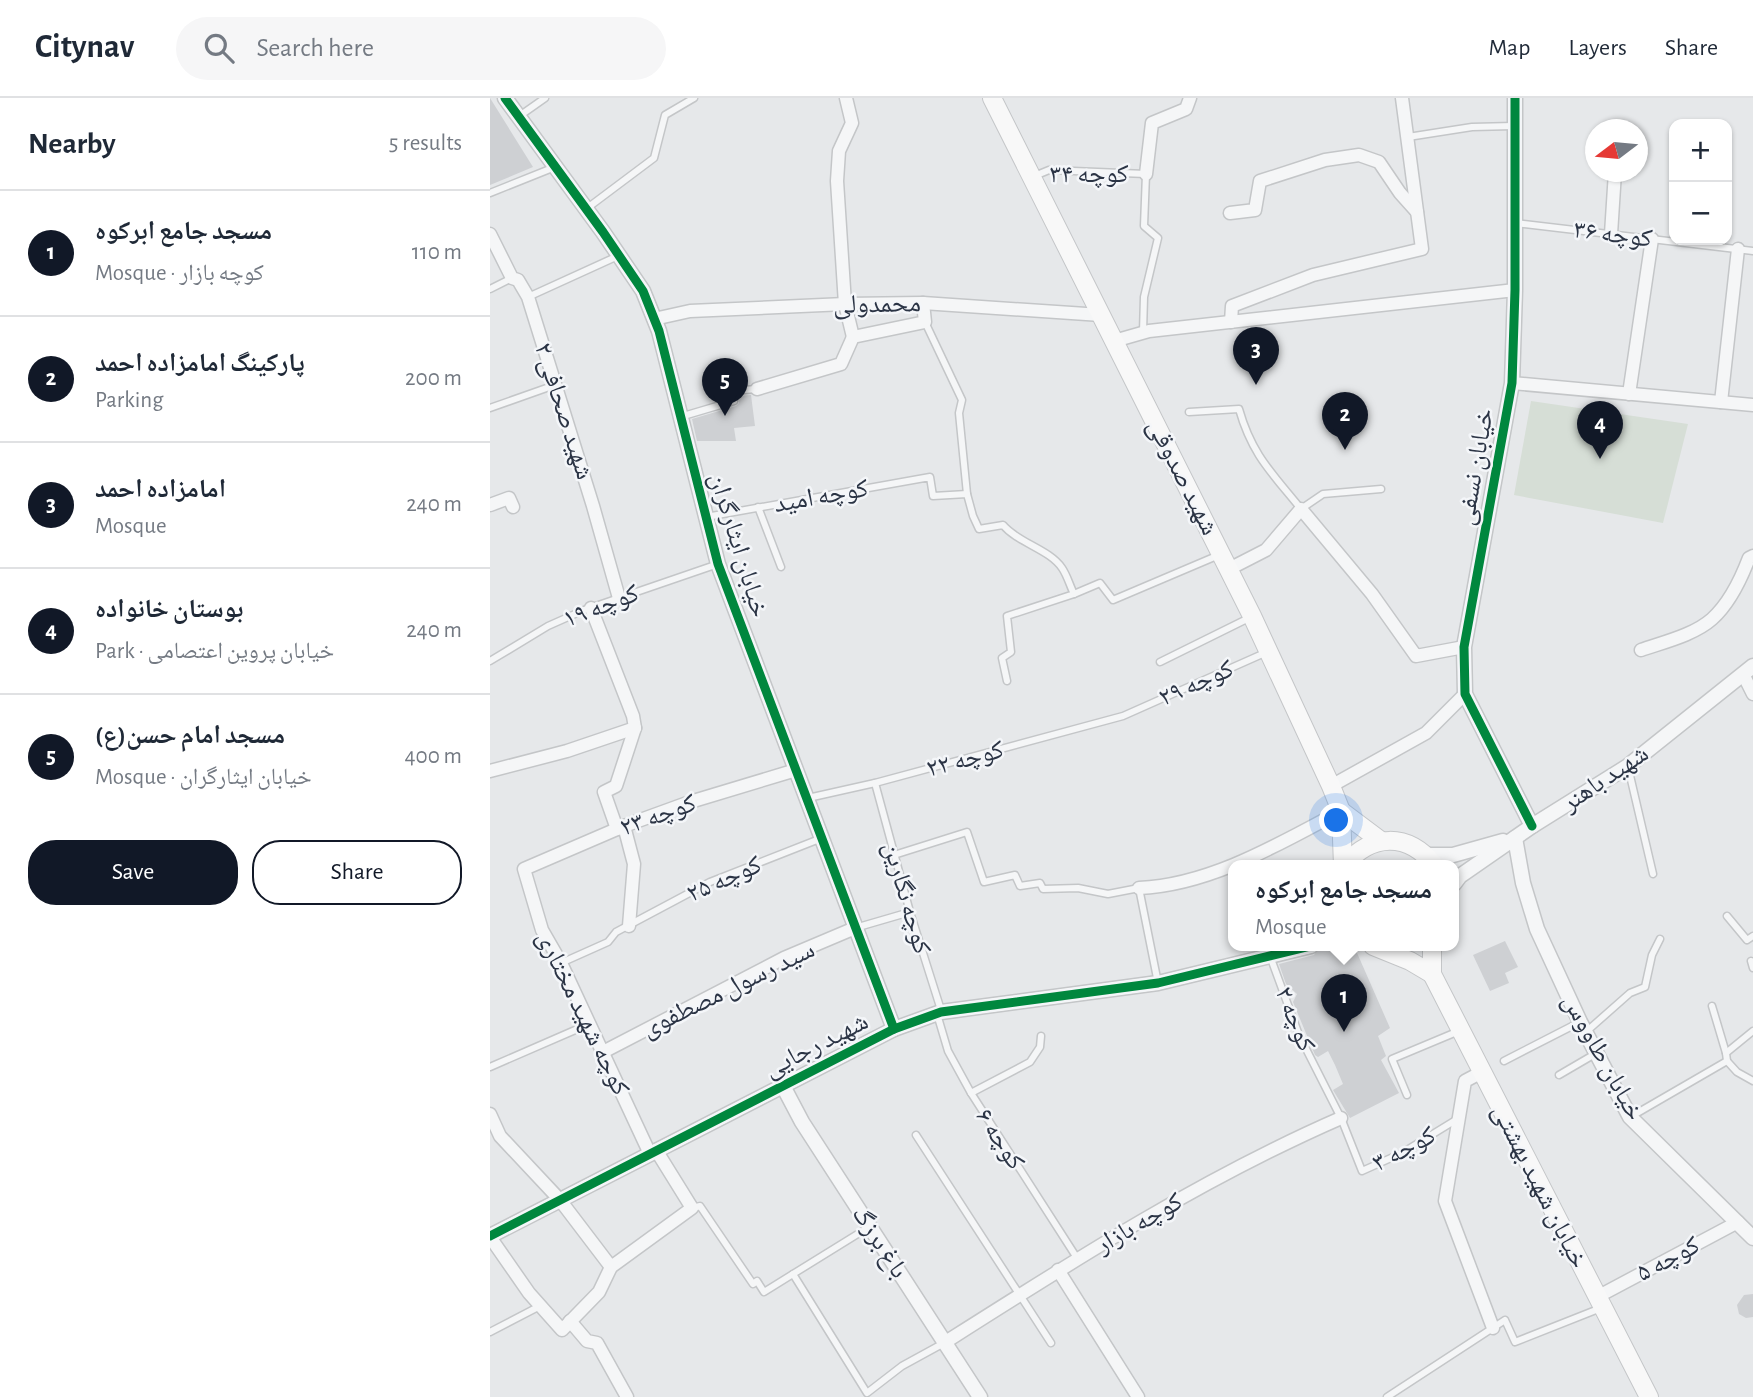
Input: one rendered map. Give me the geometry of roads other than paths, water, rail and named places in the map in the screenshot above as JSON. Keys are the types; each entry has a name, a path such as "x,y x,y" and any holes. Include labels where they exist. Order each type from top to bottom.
{"main road":[{"name":"شهید صدوقی","path":"992,98 1269,651 1341,811 1343,860"},
{"path":"1341,811 1381,841"},
{"path":"1348,860 1366,846 1381,841 1398,841 1413,846 1431,860"},
{"path":"1385,951 1432,974"},
{"path":"1432,951 1432,974"},
{"name":"خیابان شهید بهشتی","path":"1432,974 1649,1397"}],"street":[{"name":"خیابان ایثارگران","path":"505,98 643,291 654,319 718,564 894,1029"},
{"path":"757,389 841,364 853,337 845,304 837,181 839,151 852,123 846,98"},
{"path":"1146,174 1152,123 1186,109 1190,98"},
{"path":"1231,322 1231,306 1313,275 1422,249 1402,98"},
{"name":"خیابان نسفی","path":"1515,98 1515,290 1511,383 1464,647 1465,694 1532,825"},
{"path":"1230,213 1255,210 1261,181 1325,160 1359,155 1379,162 1400,193 1418,213"},
{"path":"1611,234 1614,182"},
{"name":"شهید صحافی ۲","path":"490,234 512,278 518,280 528,297 619,598"},
{"path":"1629,394 1651,239"},
{"path":"1721,402 1738,250"},
{"path":"1114,341 1143,332 1515,290"},
{"path":"853,337 925,322 923,303"},
{"name":"محمدولی","path":"654,319 690,311 923,303 1101,315"},
{"path":"1511,383 1753,405"},
{"path":"490,505 509,498 513,507"},
{"path":"1225,561 1266,550 1301,509 1372,594 1416,656 1464,647"},
{"path":"1641,650 1686,634 1712,619 1741,582 1749,558 1753,556"},
{"path":"591,608 633,716 635,728 616,786 604,792 634,864 629,926"},
{"path":"1748,670 1753,694"},
{"name":"شهید باهنر","path":"1459,877 1532,825 1628,766 1748,670"},
{"path":"1331,786 1426,733 1465,694"},
{"path":"490,771 567,751 635,728"},
{"name":"کوچه ۲۳","path":"524,869 690,802 796,770"},
{"path":"1246,860 1341,811"},
{"path":"1431,860 1515,838"},
{"name":"خیابان طاووس","path":"1515,838 1523,883 1537,929 1583,1027 1630,1117 1753,1238"},
{"path":"1139,888 1159,888 1228,868"},
{"name":"کوچه شهید مختاری","path":"524,869 542,930 561,963 653,1152 692,1208"},
{"name":"سید رسول مصطفوی","path":"603,1052 784,958 855,928"},
{"name":"شهید رجایی","path":"490,1237 894,1029 939,1013 1158,983 1283,951"},
{"path":"1482,1072 1465,1081 1445,1201 1493,1328"},
{"name":"باغ برزگ","path":"783,1086 802,1122 980,1397"},
{"path":"490,1114 500,1136 560,1200 611,1267"},
{"name":"کوچه بازار","path":"944,1343 1077,1258 1242,1164 1341,1118"},
{"path":"490,1237 529,1293 562,1330 599,1292 611,1267 692,1208"},
{"name":"کوچه ۵","path":"1600,1302 1738,1222"},
{"path":"1058,1270 1138,1397"},
{"path":"570,1321 587,1341 597,1343 627,1397"}],"lane":[{"path":"518,117 545,98"},
{"path":"586,209 654,158 665,115 694,98"},
{"path":"1408,137 1472,127 1515,126"},
{"path":"490,193 555,167"},
{"name":"کوچه ۳۴","path":"1032,177 1049,170 1146,174"},
{"path":"1143,332 1143,297 1158,238 1144,226 1146,174"},
{"name":"کوچه ۳۶","path":"1515,223 1753,251"},
{"path":"528,297 619,255"},
{"path":"490,289 512,278"},
{"path":"925,322 962,400 959,413 967,494 972,516 979,529 1003,525 1010,534 1029,543 1062,567 1074,594"},
{"path":"490,408 555,385"},
{"path":"680,417 734,401 731,391 757,389"},
{"path":"1189,412 1238,409 1246,436 1256,455 1301,509 1323,494 1381,489"},
{"name":"کوچه امید","path":"705,517 930,477 933,496 967,494"},
{"path":"758,507 781,567"},
{"path":"1007,681 1002,659 1011,652 1007,615 1100,583 1112,600 1225,561"},
{"name":"کوچه ۱۹","path":"490,662 548,626 591,608 718,564"},
{"path":"1160,662 1252,616"},
{"name":"کوچه ۲۹","path":"1123,716 1269,651"},
{"name":"کوچه ۲۲","path":"806,798 875,783 1123,716"},
{"path":"1628,766 1653,874"},
{"name":"کوچه نگارین","path":"875,783 939,1013"},
{"path":"894,855 967,832 984,882 1015,875 1020,886 1040,883 1044,889 1078,888 1108,894 1139,888 1158,983"},
{"name":"کوچه ۲۵","path":"629,926 710,883 822,838"},
{"path":"855,928 910,912"},
{"path":"1727,916 1747,940 1753,936"},
{"path":"561,963 608,942 616,932 629,926"},
{"path":"1504,1061 1583,1027 1630,993 1645,987 1652,956 1660,939"},
{"name":"کوچه ۲","path":"1270,956 1299,1035 1341,1118"},
{"path":"1712,1006 1727,1062 1737,1072 1753,1080"},
{"name":"کوچه ۶","path":"939,1013 948,1051 971,1093 1077,1258"},
{"path":"490,1067 589,1024"},
{"path":"1407,1096 1392,1059 1461,1030"},
{"path":"1726,1053 1753,1031"},
{"path":"971,1093 1030,1062 1040,1047 1041,1036"},
{"path":"1559,1075 1597,1053"},
{"path":"1630,1117 1727,1062"},
{"name":"کوچه ۳","path":"1341,1118 1362,1171 1402,1153 1459,1118"},
{"path":"916,1135 1051,1343"},
{"path":"692,1208 700,1206 753,1284 757,1281 764,1292 869,1226"},
{"path":"793,1273 867,1392 897,1373 902,1366 944,1343"},
{"path":"1387,1397 1505,1320 1515,1342 1600,1302"},
{"path":"490,1332 541,1306"}],"place":[{"name":"امامزاده احمد","path":"1256,385"},
{"name":"مسجد امام حسن(ع)","path":"725,416"},
{"name":"پارکینگ امامزاده احمد","path":"1345,450"},
{"name":"بوستان خانواده","path":"1600,459"},
{"name":"مسجد جامع ابرکوه","path":"1344,1032"}]}
